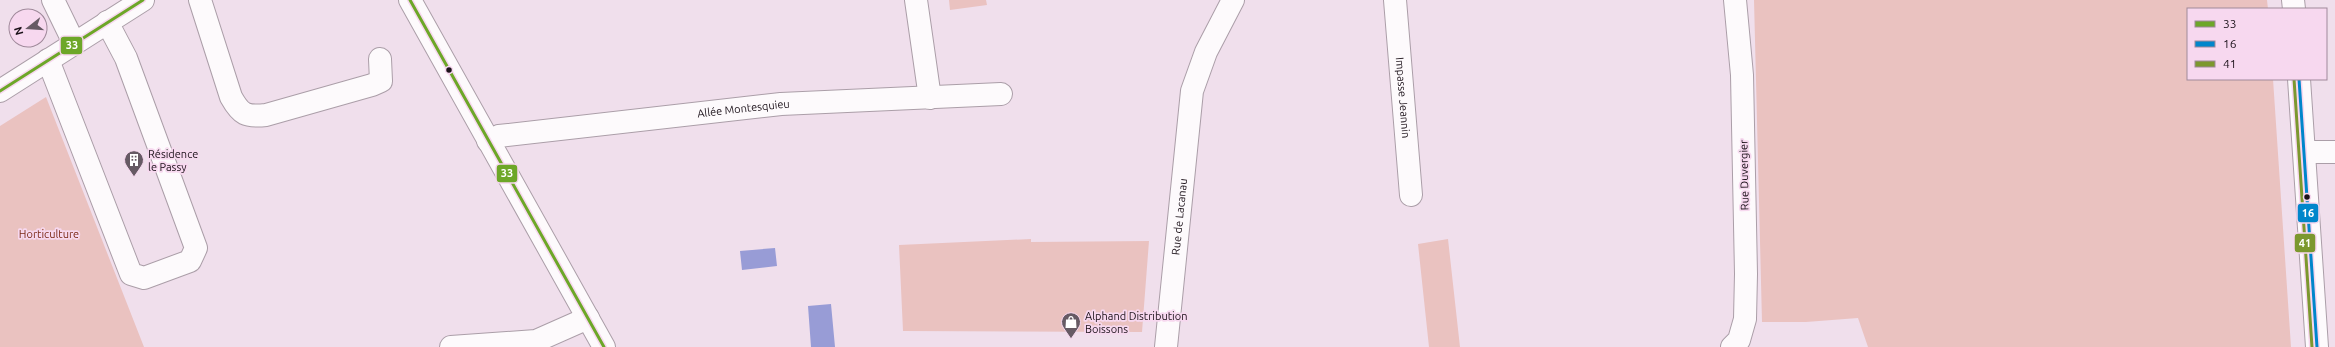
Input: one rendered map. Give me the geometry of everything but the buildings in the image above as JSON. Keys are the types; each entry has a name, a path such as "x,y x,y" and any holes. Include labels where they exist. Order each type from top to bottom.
{"street":[{"path":"53,0 74,43"},
{"path":"0,91 143,0"},
{"path":"200,0 231,97 237,108 250,116 266,115 372,85 381,81 380,59"},
{"path":"410,0 604,347"},
{"path":"916,0 930,98"},
{"name":"Rue de Lacanau","path":"1166,347 1192,91 1206,52 1233,0"},
{"name":"Impasse Jeannin","path":"1395,0 1411,195"},
{"name":"Rue Duvergier","path":"1732,347 1739,340 1745,319 1746,274 1742,75 1735,0"},
{"path":"48,60 131,274 144,278 190,261 196,248 126,58 107,22"},
{"path":"2299,80 2317,347"},
{"name":"Allée Montesquieu","path":"488,141 499,136 781,104 1001,94"},
{"path":"2304,152 2335,152"},
{"path":"451,347 536,341 588,318"}],"green space":[{"path":"949,0 986,0 987,5 950,10"},
{"path":"1754,0 2267,0 2268,8 2187,8 2187,80 2273,80 2291,347 1868,347 1858,318 1806,322 1762,322"},
{"name":"Horticulture","path":"46,97 144,347 0,347 0,126"},
{"path":"1031,239 1031,242 1149,241 1142,332 903,331 899,245"},
{"path":"1448,239 1460,347 1429,347 1418,244"}],"water":[{"path":"775,248 777,266 742,270 740,251"},
{"path":"831,304 835,347 811,347 808,306"}],"transit line":[{"name":"33","path":"0,91 143,0"},
{"name":"33","path":"410,0 604,347"},
{"name":"41","path":"2294,80 2312,347"},
{"name":"16","path":"2299,80 2317,347"}],"place":[{"name":"Résidence le Passy","path":"134,177"},
{"name":"Alphand Distribution Boissons","path":"1071,339"}]}
